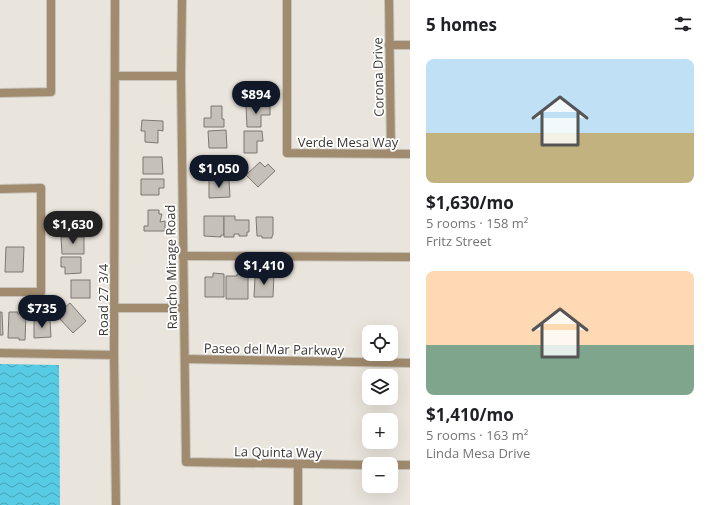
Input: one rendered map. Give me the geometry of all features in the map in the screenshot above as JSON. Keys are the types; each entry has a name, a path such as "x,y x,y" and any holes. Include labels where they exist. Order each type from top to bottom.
{"street":[{"path":"0,93 51,92 51,0"},
{"name":"Road 27 3/4","path":"115,0 114,355 116,505"},
{"name":"Rancho Mirage Road","path":"182,0 181,76 186,462"},
{"name":"Verde Mesa Way","path":"288,0 287,153 410,154"},
{"name":"Corona Drive","path":"389,0 391,153"},
{"path":"389,45 410,45"},
{"path":"115,76 181,76"},
{"path":"0,189 41,188 41,292 0,292"},
{"path":"183,256 410,257"},
{"path":"114,308 184,308"},
{"path":"0,353 114,355"},
{"name":"Paseo del Mar Parkway","path":"185,359 410,364"},
{"name":"La Quinta Way","path":"186,462 362,465"},
{"path":"298,464 298,505"},
{"path":"398,465 410,465"}],"water":[{"path":"0,364 59,365 60,505 0,505"}],"building":[{"path":"270,105 270,115 261,115 261,127 247,127 246,106"},
{"path":"211,106 222,106 222,119 224,119 224,127 204,127 204,118 211,118"},
{"path":"142,120 163,121 163,131 158,130 158,143 145,142 145,131 141,131"},
{"path":"226,130 227,148 209,148 208,131"},
{"path":"244,131 262,131 263,141 257,141 257,153 244,153"},
{"path":"143,157 162,157 163,174 143,174"},
{"path":"229,159 230,176 204,177 203,167 208,167 208,160"},
{"path":"260,162 265,167 268,164 275,171 258,187 246,175"},
{"path":"141,179 164,179 164,188 159,188 159,195 141,195"},
{"path":"209,180 229,180 230,197 209,198"},
{"path":"148,210 159,210 159,214 162,214 160,222 165,221 165,231 144,231 144,226 148,226"},
{"path":"204,216 224,216 224,235 221,235 221,237 204,236"},
{"path":"224,216 235,216 235,220 249,220 249,232 247,232 247,236 239,236 239,234 234,234 234,237 224,237"},
{"path":"256,217 273,217 272,238 262,238 262,236 257,236"},
{"path":"61,237 84,237 84,254 62,254"},
{"path":"6,247 24,247 23,272 5,272"},
{"path":"61,257 81,257 81,273 65,274 65,267 61,267"},
{"path":"213,273 224,274 224,297 205,297 205,277 213,277"},
{"path":"237,274 248,275 248,299 226,299 226,276 237,276"},
{"path":"263,274 274,274 273,297 254,297 255,278 263,278"},
{"path":"71,280 90,280 90,298 71,298"},
{"path":"70,303 86,321 73,333 59,318 66,311 64,308"},
{"path":"0,312 2,312 3,335 0,335"},
{"path":"9,312 26,314 25,340 19,340 19,338 8,338"},
{"path":"50,320 51,337 34,338 34,321"}]}
